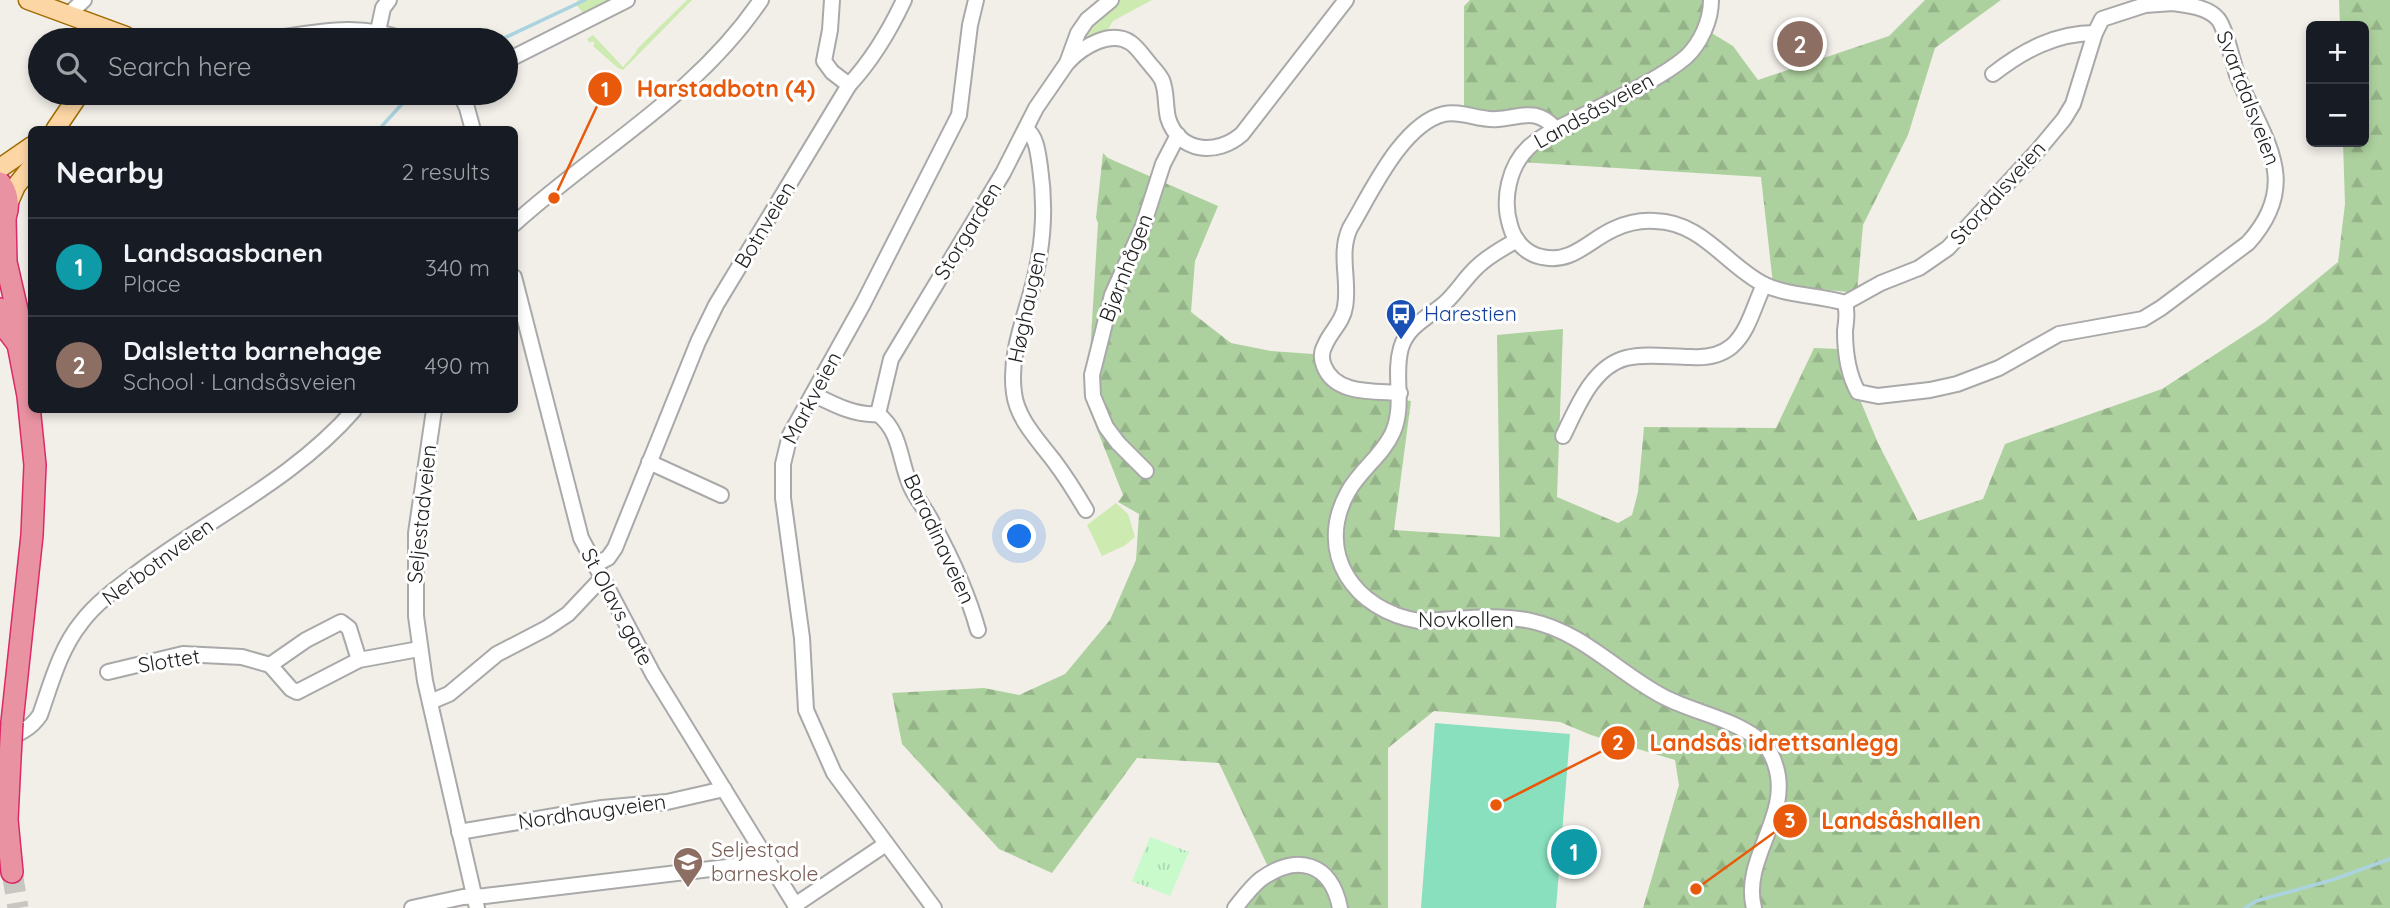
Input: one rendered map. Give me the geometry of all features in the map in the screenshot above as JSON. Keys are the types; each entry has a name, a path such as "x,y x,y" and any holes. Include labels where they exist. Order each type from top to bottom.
{"highway":[{"path":"0,183 7,196 4,216 6,262 20,323 18,344 28,398"},
{"path":"0,309 5,327 18,344"},
{"path":"12,872 5,750 12,722 34,501 31,413"}],"main road":[{"path":"28,0 68,15 88,28"},
{"path":"58,126 72,105"},
{"path":"0,168 28,149"},
{"path":"4,216 21,179 28,171"}],"street":[{"path":"68,15 84,0"},
{"path":"378,28 383,8 389,0"},
{"path":"518,55 627,0"},
{"path":"518,221 685,88 735,36 761,0"},
{"path":"832,0 832,17 824,61 832,72 849,85"},
{"name":"Botnveien","path":"594,565 612,554 690,360 716,305 849,85 872,59 887,35 904,0"},
{"name":"Markveien","path":"934,908 834,773 812,726 804,698 802,638 783,498 783,464 787,443 863,304 959,115 970,25 976,0"},
{"name":"Storgarden","path":"878,414 891,359 990,196 1036,108 1067,63 1077,33 1087,20 1111,0"},
{"path":"1067,63 1084,48 1108,38 1124,39 1132,43 1161,77 1168,119 1178,135 1184,141 1213,149 1232,143 1258,114 1346,0"},
{"name":"Landsåsveien","path":"1517,240 1507,215 1510,177 1528,148 1556,129 1657,76 1687,55 1703,33 1711,0"},
{"name":"Svartdalsveien","path":"1845,303 1848,312 1845,329 1847,351 1852,380 1858,392 1878,396 1930,390 1957,384 1999,368 2059,334 2143,318 2161,308 2248,243 2267,217 2277,186 2277,171 2272,153 2234,65 2219,20 2202,9 2157,3 2131,8 2102,19 2095,33"},
{"path":"1993,74 2051,39 2074,33 2095,33"},
{"name":"Stordalsveien","path":"1845,303 1881,283 1919,268 1948,248 2064,119 2080,86 2095,33"},
{"path":"466,105 472,126"},
{"path":"1400,393 1345,387 1329,377 1322,361 1325,344 1345,309 1344,252 1345,239 1350,228 1396,152 1429,120 1453,113 1490,120 1537,114 1556,129"},
{"name":"Høghaugen","path":"1026,128 1031,132 1039,161 1042,235 1038,267 1016,354 1014,394 1024,421 1086,510"},
{"name":"Bjørnhågen","path":"1146,471 1118,443 1107,427 1093,396 1092,375 1112,295 1143,226 1163,164 1178,135"},
{"path":"1517,240 1534,255 1543,258 1566,258 1623,225 1638,221 1671,222 1697,233 1749,276 1765,285 1845,303"},
{"name":"Novkollen","path":"1517,240 1476,268 1448,300 1409,332 1404,340 1398,359 1398,416 1391,435 1350,488 1339,516 1339,554 1350,583 1362,595 1406,619 1419,621 1509,618 1551,627 1583,642 1657,693 1740,728 1757,738 1769,750 1775,763 1779,793 1776,811 1752,882 1754,908"},
{"path":"1563,436 1587,391 1599,374 1611,364 1625,358 1641,356 1702,358 1718,355 1730,348 1741,336 1765,285"},
{"name":"St Olavs gate","path":"518,293 575,520 594,565 653,674 796,907 886,844"},
{"path":"813,394 849,410 869,415 878,414"},
{"name":"Nerbotnveien","path":"5,750 40,715 68,642 82,621 123,583 187,537 253,496 302,459 324,442 352,413"},
{"name":"Seljestadveien","path":"434,413 415,550 414,594 419,649 476,902"},
{"name":"Baradinaveien","path":"878,414 895,434 909,483 937,533 973,612 978,630"},
{"path":"649,462 721,495"},
{"path":"430,702 449,694 497,654 536,634 578,606 591,587 601,579"},
{"path":"359,660 349,628 341,622 306,640 270,665 291,689 297,692 359,660 419,649"},
{"name":"Slottet","path":"108,672 166,657 190,654 242,657 270,665"},
{"name":"Nordhaugveien","path":"459,832 602,808 667,802 724,789"},
{"path":"412,908 463,897 476,902 769,862"},
{"path":"1235,908 1258,881 1282,868 1304,864 1316,868 1326,876 1335,889 1340,908"}],"green space":[{"path":"578,0 616,0 587,13 582,12 576,4"},
{"path":"687,0 692,0 623,70 593,46 595,43 590,43 587,39 593,35 623,67 636,50"},
{"path":"1117,0 1152,0 1113,21 1104,36 1076,51 1079,36"},
{"path":"1470,0 1713,0 1705,29 1733,46 1758,80 1889,36 1925,0 2001,0 1935,48 1908,135 1863,225 1857,293 1773,284 1761,177 1520,162 1567,127 1464,114 1464,6"},
{"path":"2339,0 2390,0 2390,908 1643,908 1679,785 1675,760 1591,735 1560,722 1434,711 1388,748 1388,908 1243,908 1270,871 1219,763 1137,758 1052,873 999,849 902,744 892,693 984,688 1019,695 1065,674 1110,620 1136,560 1139,514 1118,502 1123,495 1087,404 1098,223 1096,218 1103,153 1108,158 1218,206 1195,261 1191,312 1231,343 1271,351 1327,355 1321,371 1346,391 1411,401 1394,530 1500,537 1497,335 1563,329 1557,497 1618,523 1632,515 1638,492 1644,427 1776,428 1814,348 1839,349 1878,443 1918,521 1983,499 2005,444 2162,389 2265,322 2338,262 2345,204 2343,147 2369,147 2369,21 2340,21"},
{"path":"1116,503 1128,514 1135,537 1124,546 1102,556 1087,525"},
{"path":"1435,723 1570,734 1556,908 1421,908"},
{"path":"1150,837 1189,852 1170,896 1132,881"}],"waterway":[{"path":"518,32 585,0"},
{"path":"382,126 401,105"},
{"path":"2245,908 2256,901 2332,880 2390,859"}],"tunnel":[{"path":"12,872 18,908"}],"place":[{"name":"Dalsletta barnehage","path":"1800,44"},
{"name":"Harstadbotn (4)","path":"554,198"},
{"name":"Harestien","path":"1401,341"},
{"name":"Landsås idrettsanlegg","path":"1496,805"},
{"name":"Landsaasbanen","path":"1574,852"},
{"name":"Seljestad barneskole","path":"688,889"},
{"name":"Landsåshallen","path":"1696,889"}]}
